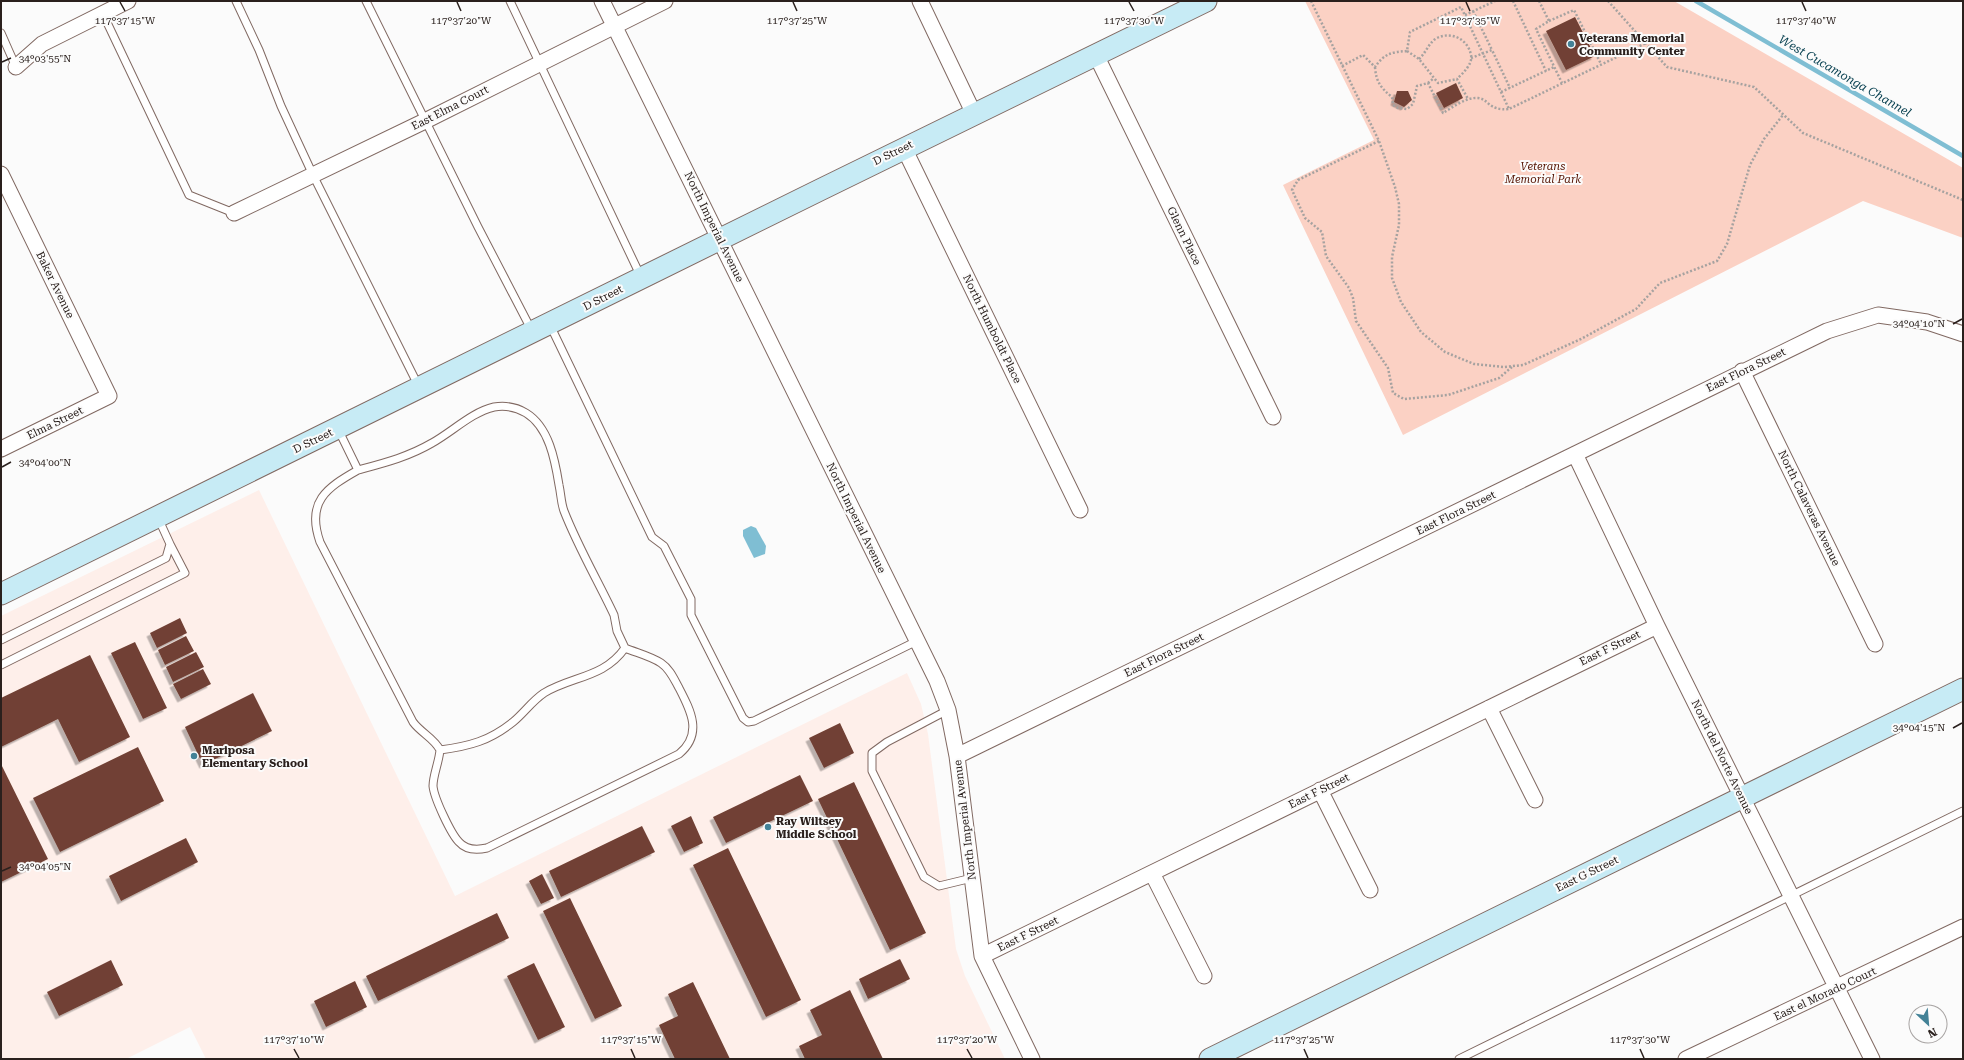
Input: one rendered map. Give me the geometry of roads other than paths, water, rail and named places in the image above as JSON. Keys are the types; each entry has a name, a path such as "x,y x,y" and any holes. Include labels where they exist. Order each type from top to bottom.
{"street":[{"path":"16,67 42,44 128,1"},
{"name":"North Imperial Avenue","path":"602,1 937,681 948,710 957,756 982,956 1032,1059"},
{"name":"East Elma Court","path":"234,213 425,121 540,62 665,1"},
{"path":"920,1 974,114"},
{"name":"D Street","path":"1,594 542,329 904,148 1206,1"},
{"name":"Glenn Place","path":"1096,54 1273,417"},
{"name":"North Humboldt Place","path":"904,148 1080,510"},
{"name":"Baker Avenue","path":"1,174 109,396"},
{"name":"East Flora Street","path":"957,756 1742,371 1827,332 1878,315 1927,322 1963,334"},
{"name":"North Calaveras Avenue","path":"1742,371 1875,644"},
{"name":"Elma Street","path":"1,449 109,396"},
{"name":"North del Norte Avenue","path":"1575,454 1657,626 1872,1059"},
{"name":"East F Street","path":"982,956 1657,626"},
{"name":"East G Street","path":"1210,1059 1963,689"},
{"path":"1489,708 1535,800"},
{"path":"1320,790 1370,890"},
{"path":"1152,873 1204,976"},
{"name":"East el Morado Court","path":"1686,1059 1963,927"}],"lane":[{"path":"236,1 259,50 281,106 313,175 420,388"},
{"path":"366,1 425,121 542,329 652,536 664,546 691,599 691,615 742,718 748,722 754,721 917,641"},
{"path":"510,1 642,278"},
{"path":"103,14 189,195 234,213"},
{"path":"1,32 16,67"},
{"path":"508,406 520,409 530,415 544,432 554,460 564,511 614,615 617,631 625,648 651,658 669,670 688,706 693,729 692,739 686,748 679,754 496,845 478,850 467,847 458,842 435,797 434,776 440,750 437,744 420,732 413,722 324,549 317,532 316,518 318,506 323,494 334,484 358,470 388,463 431,444 482,411 494,407 508,406"},
{"path":"338,429 358,470"},
{"path":"1,665 185,573 158,518"},
{"path":"1,640 166,558 170,544"},
{"path":"440,750 482,742 513,722 543,694 567,682 592,674 616,658 625,648"},
{"path":"948,710 887,742 872,753 872,771 924,877 939,886 972,878"},
{"path":"1459,1059 1963,811"}],"water":[{"path":"751,526 756,528 766,546 765,554 754,558 743,536 743,530"}],"waterway":[{"name":"West Cucamonga Channel","path":"1696,1 1963,156"}],"place":[{"name":"Veterans Memorial Community Center","path":"1571,44"},
{"name":"Mariposa Elementary School","path":"194,756"},
{"name":"Ray Wiltsey Middle School","path":"768,827"}],"park label":[{"name":"Veterans Memorial Park","path":"1543,172"}]}
